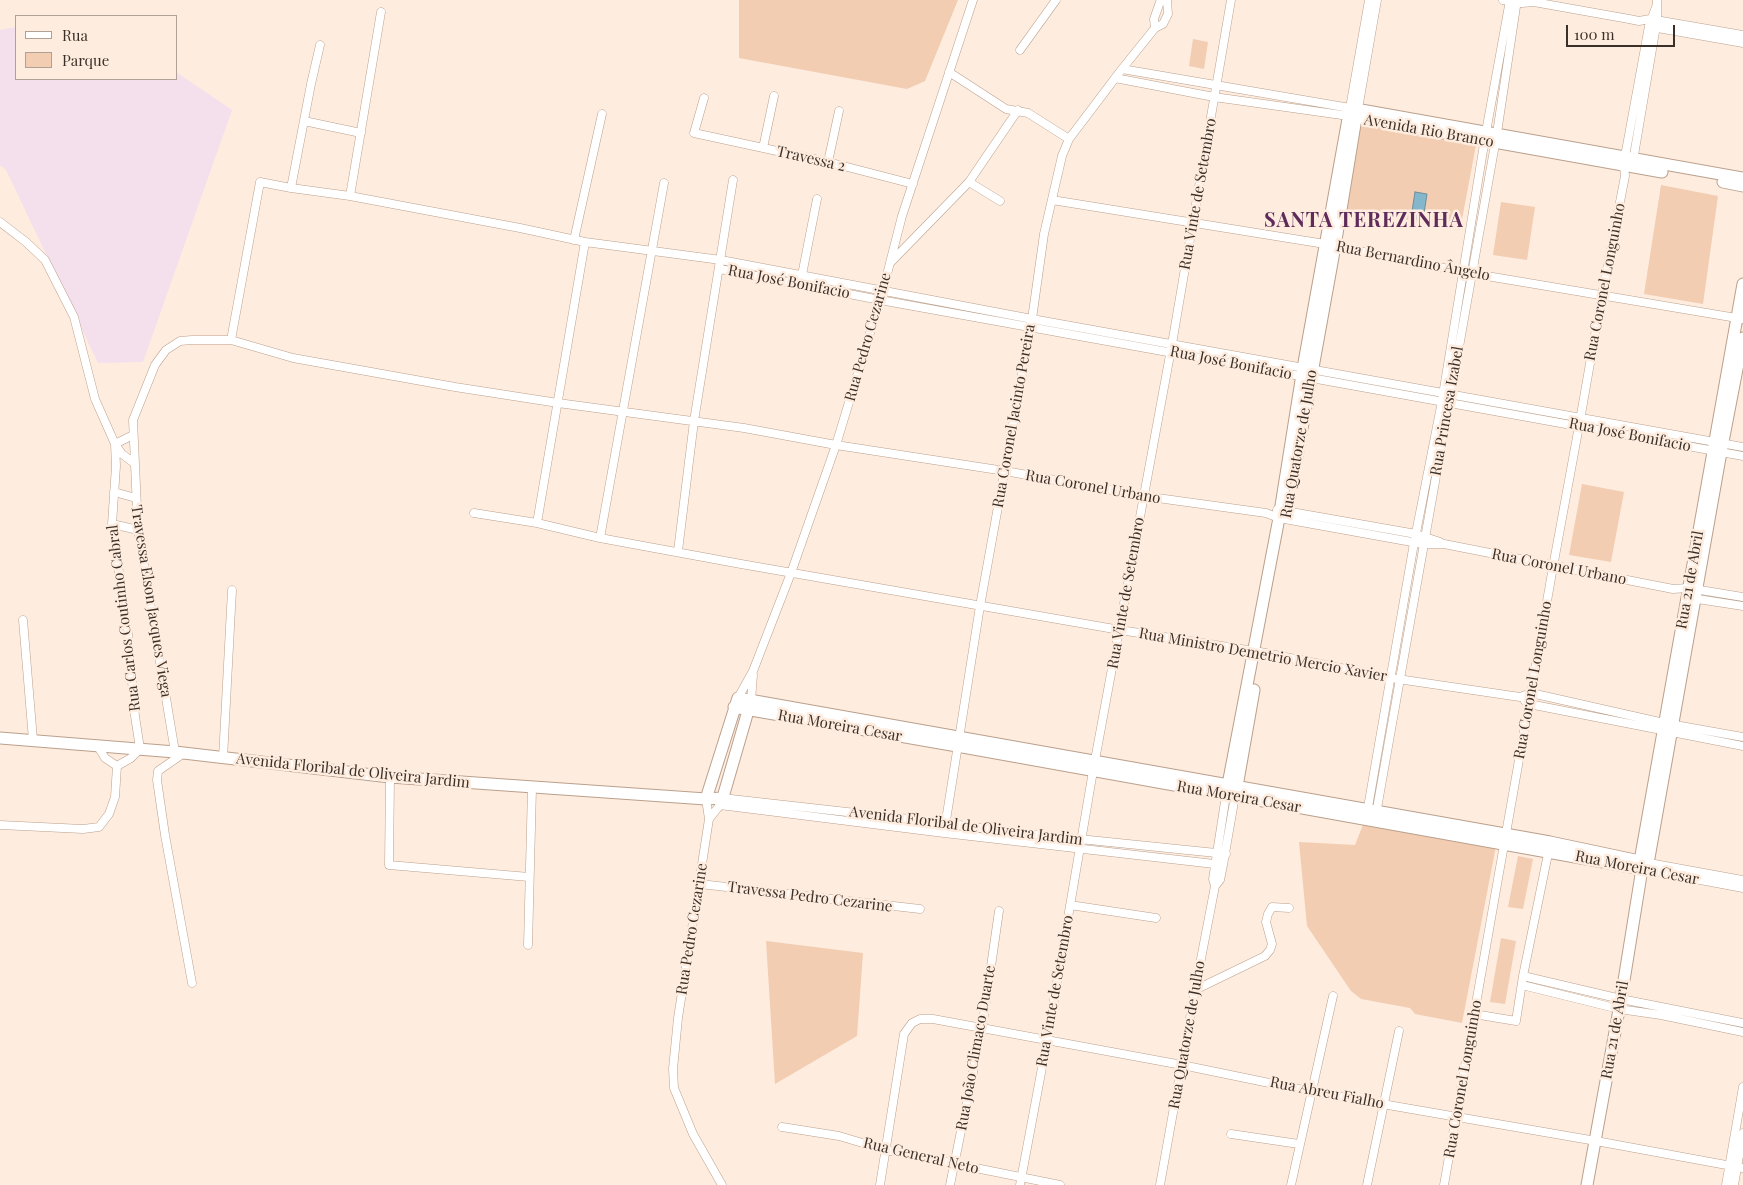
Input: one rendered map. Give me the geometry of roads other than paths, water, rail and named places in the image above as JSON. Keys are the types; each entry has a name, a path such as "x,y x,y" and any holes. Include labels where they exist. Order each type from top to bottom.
{"street":[{"name":"Rua Pedro Cezarine","path":"706,800 736,703 753,671 791,572 836,445 880,300 902,216 974,0"},
{"path":"1020,50 1056,0"},
{"name":"Rua Coronel Jacinto Pereira","path":"1155,28 1154,19 1160,2 1163,0"},
{"name":"Rua Coronel Jacinto Pereira","path":"944,834 944,823 980,606 1031,323 1044,234 1062,156 1070,140 1115,78 1155,28 1163,24 1168,14 1167,0"},
{"name":"Rua Vinte de Setembro","path":"1020,1181 1047,1041 1094,766 1171,348 1231,0"},
{"name":"Rua Quatorze de Julho","path":"1354,113 1369,0"},
{"name":"Rua Quatorze de Julho","path":"1160,1185 1215,886 1220,880 1223,816 1232,791 1354,113 1377,0"},
{"path":"1511,1 1532,1 1719,35 1743,36"},
{"name":"Rua Princesa Izabel","path":"1371,816 1395,679 1424,540 1445,398 1491,137 1511,1"},
{"name":"Rua Coronel Longuinho","path":"1444,1185 1553,566 1602,295 1628,165 1656,3"},
{"path":"350,196 381,12"},
{"path":"1719,35 1743,43"},
{"path":"291,188 320,45"},
{"name":"Avenida Rio Branco","path":"1122,69 1491,137 1628,165 1664,168 1724,179 1743,186"},
{"path":"949,72 1006,109 1028,113 1070,140"},
{"name":"Avenida Rio Branco","path":"1115,78 1214,97 1354,113"},
{"path":"762,148 774,96"},
{"name":"Travessa 2","path":"704,98 694,133 828,162 913,184"},
{"path":"889,264 969,182 1018,110"},
{"path":"828,162 839,111"},
{"path":"574,240 602,114"},
{"path":"304,122 361,133"},
{"name":"Avenida Rio Branco","path":"1724,179 1743,178"},
{"path":"678,551 694,421 733,180"},
{"name":"Rua José Bonifacio","path":"231,340 260,182 350,196 585,242 721,260 882,290 1031,323"},
{"path":"969,182 1000,201"},
{"path":"600,538 664,183"},
{"path":"800,284 817,199"},
{"name":"Rua Bernardino Ângelo","path":"1052,200 1330,245 1467,272 1740,318"},
{"name":"Rua Carlos Coutinho Cabral","path":"0,222 45,260 74,317 95,399 115,444 116,466 112,524 128,634 135,716 140,749"},
{"path":"537,523 585,242"},
{"name":"Rua José Bonifacio","path":"720,269 880,300 1031,323 1718,447 1743,456"},
{"path":"769,279 771,270"},
{"name":"Rua 21 de Abril","path":"1588,1185 1735,353 1743,284"},
{"name":"Rua 21 de Abril","path":"1735,353 1743,338"},
{"name":"Rua Coronel Urbano","path":"133,420 155,365 166,350 180,341 231,340 293,358 455,387 744,428 1143,496 1416,534 1424,540"},
{"name":"Rua Princesa Izabel","path":"1395,679 1414,542 1445,398"},
{"name":"Travessa Elson Jacques Viega","path":"133,420 138,530 180,753"},
{"path":"133,435 115,444 122,454 134,463"},
{"path":"122,454 133,444"},
{"name":"Rua José Bonifacio","path":"1718,447 1743,447"},
{"path":"114,492 136,498"},
{"name":"Rua Ministro Demetrio Mercio Xavier","path":"474,513 537,523 600,538 741,564 1257,652 1395,679 1520,697 1531,693 1743,746"},
{"name":"Rua Coronel Urbano","path":"1283,514 1414,542 1424,540 1743,606"},
{"path":"112,524 138,530"},
{"path":"223,758 232,590"},
{"name":"Rua Coronel Urbano","path":"1692,594 1743,596"},
{"path":"23,620 33,740"},
{"name":"Rua Pedro Cezarine","path":"722,1185 693,1134 674,1088 673,1069 678,1018 709,818 721,802 736,753 750,705 753,671"},
{"name":"Rua Ministro Demetrio Mercio Xavier","path":"1520,697 1529,704 1668,727 1740,736"},
{"name":"Rua Moreira Cesar","path":"736,703 1549,847 1743,888"},
{"path":"1734,744 1740,736"},
{"name":"Avenida Floribal de Oliveira Jardim","path":"0,738 140,749 390,777 706,800 944,834 1220,864"},
{"path":"97,745 105,758 117,766"},
{"path":"117,766 131,758 140,749"},
{"path":"721,750 736,753"},
{"path":"180,753 158,771 157,780 192,983"},
{"path":"0,825 83,830 99,827 108,814 115,797 117,766"},
{"path":"390,777 389,865 529,877"},
{"path":"528,945 532,788"},
{"name":"Rua Quatorze de Julho","path":"1221,854 1232,818 1232,791"},
{"path":"706,800 709,818"},
{"name":"Avenida Floribal de Oliveira Jardim","path":"721,802 944,823 1000,831 1221,854"},
{"path":"1223,816 1232,818"},
{"path":"999,840 1000,831"},
{"path":"1148,856 1149,846"},
{"path":"1474,1014 1516,1021 1523,976 1549,847"},
{"name":"Rua Moreira Cesar","path":"1643,868 1743,880"},
{"name":"Travessa Pedro Cezarine","path":"700,884 920,910"},
{"path":"1070,905 1156,918"},
{"path":"1195,990 1265,956 1272,944 1266,922 1268,914 1272,907 1289,908"},
{"name":"Rua João Climaco Duarte","path":"950,1185 982,1028 999,911"},
{"path":"1523,976 1661,1015 1743,1032"},
{"path":"1522,985 1620,1004 1662,1007 1743,1023"},
{"path":"1291,1185 1333,996"},
{"path":"1661,1015 1662,1007"},
{"path":"1716,1027 1717,1018"},
{"name":"Rua Abreu Fialho","path":"886,1150 904,1034 912,1023 920,1019 933,1019 1182,1065 1312,1092 1596,1140 1736,1167"},
{"path":"1368,1185 1399,1031"},
{"path":"1734,1185 1743,1086"},
{"name":"Rua General Neto","path":"782,1127 839,1136 886,1150 954,1164 1020,1181 1060,1185"},
{"path":"1726,1185 1736,1167 1743,1133"},
{"path":"1231,1134 1299,1144"},
{"path":"880,1185 886,1150"}],"water":[{"path":"1415,192 1427,194 1423,220 1411,218"}],"district":[{"name":"SANTA TEREZINHA","path":"1364,221"}]}
